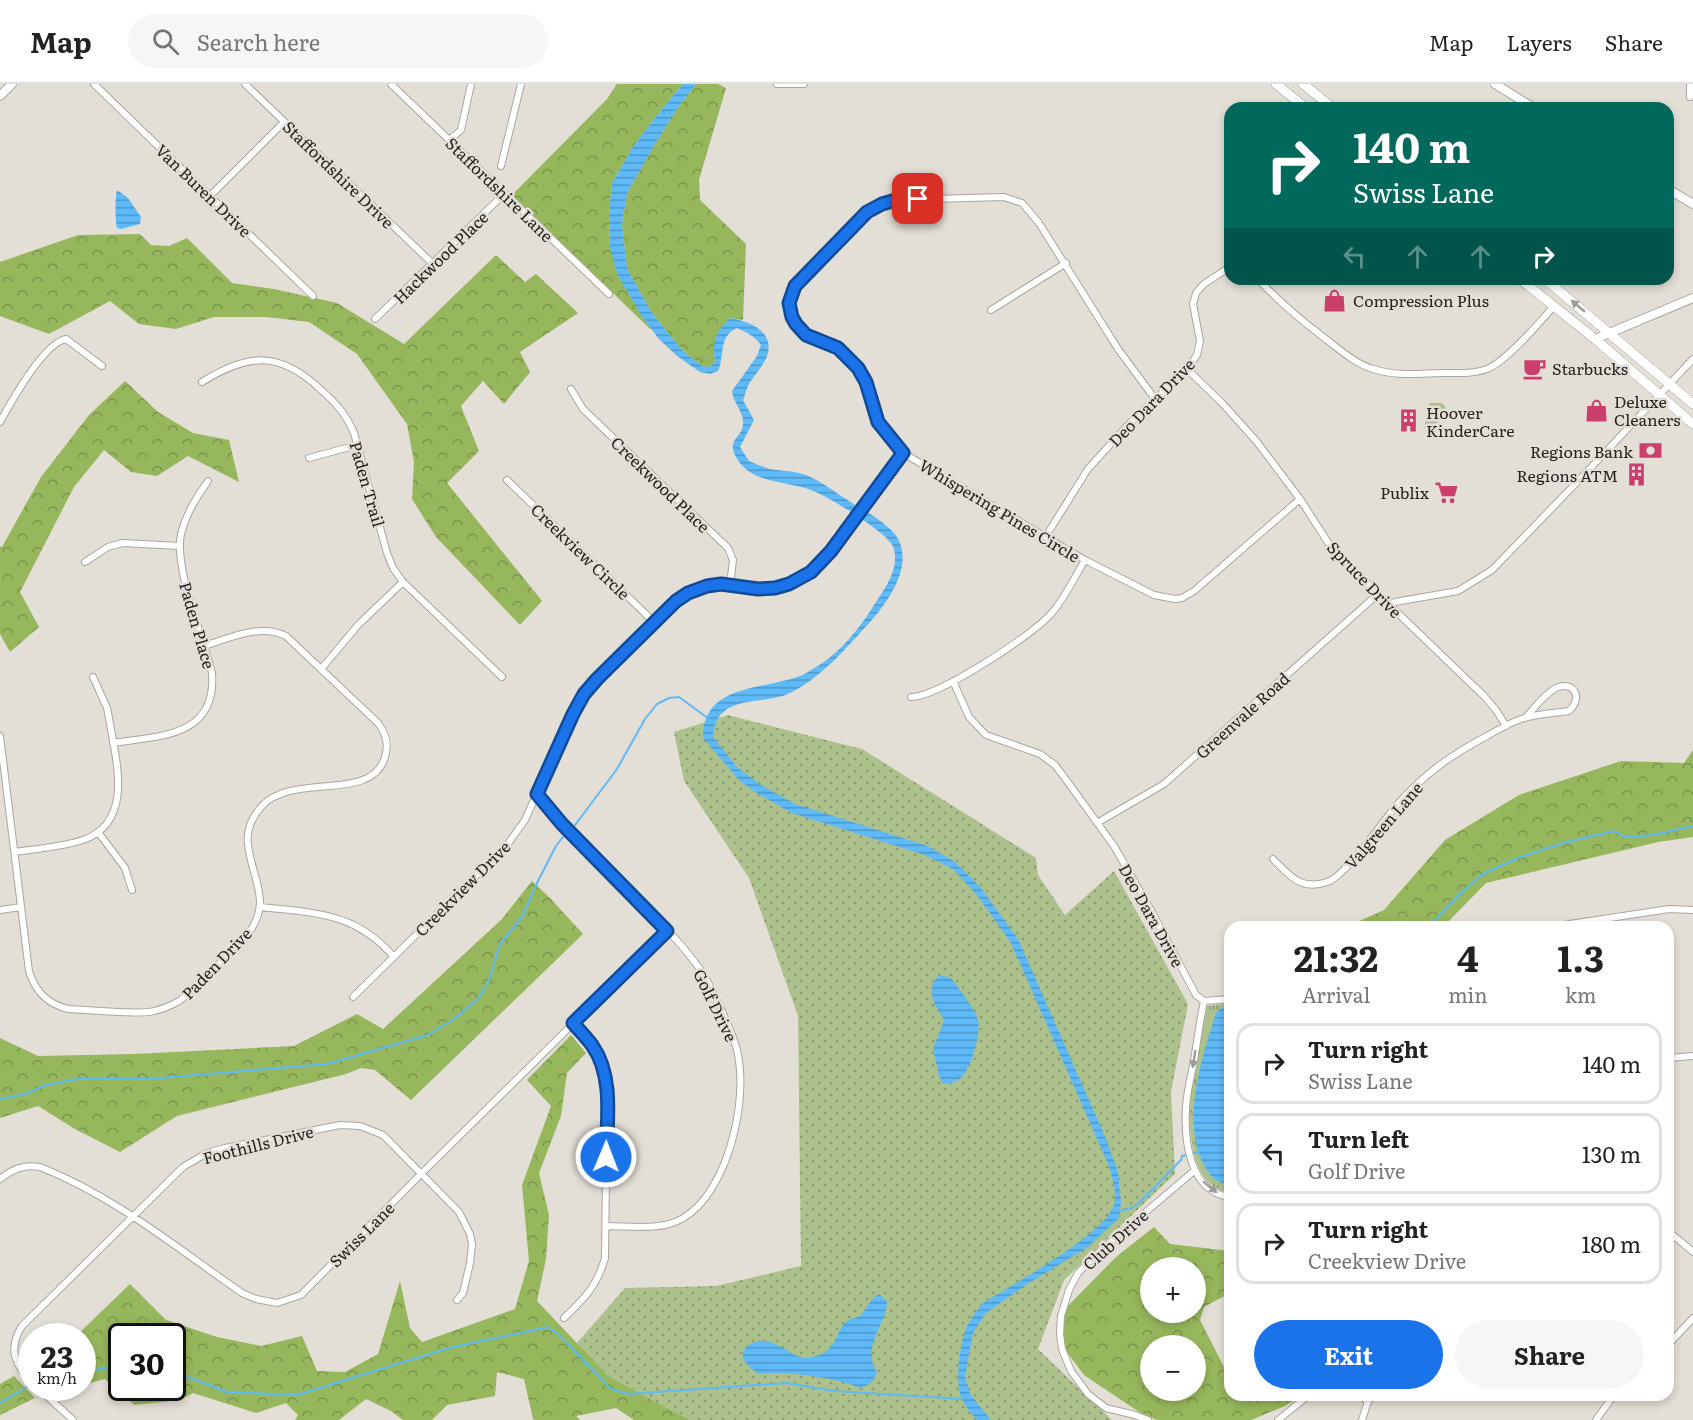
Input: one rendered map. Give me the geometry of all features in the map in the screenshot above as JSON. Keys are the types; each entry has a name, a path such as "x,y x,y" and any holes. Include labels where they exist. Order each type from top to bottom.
{"main road":[{"path":"1276,84 1298,102"},
{"path":"1303,84 1326,102"},
{"path":"1528,285 1595,339 1693,424"},
{"path":"1552,285 1693,404"}],"street":[{"path":"0,96 12,84"},
{"name":"Van Buren Drive","path":"94,84 314,296"},
{"name":"Staffordshire Drive","path":"245,84 433,264"},
{"name":"Staffordshire Lane","path":"391,84 609,294"},
{"path":"449,140 461,130 471,84"},
{"path":"501,166 521,84"},
{"path":"777,84 804,84"},
{"path":"1495,84 1524,102"},
{"path":"1690,84 1690,97"},
{"path":"210,196 284,122"},
{"path":"1674,193 1693,204"},
{"name":"Hackwood Place","path":"375,319 504,194"},
{"name":"Whispering Pines Circle","path":"1155,399 1118,348 1040,224 1022,203 1004,197 896,200 882,204 867,212 795,286 789,303 792,317 806,335 838,348 858,368 866,382 878,422 903,453 1085,560 1154,595 1169,598 1182,597 1194,591 1300,500"},
{"path":"991,310 1066,263"},
{"name":"Deo Dara Drive","path":"1046,536 1088,469 1197,355 1200,341 1193,304 1196,293 1204,284 1224,271"},
{"path":"1263,285 1292,313 1363,365 1396,374 1471,372 1488,368 1508,354 1554,306"},
{"path":"1595,339 1693,298"},
{"path":"0,422 31,371 58,342 66,339 102,366"},
{"path":"1389,605 1458,591 1492,570 1693,359"},
{"name":"Paden Trail","path":"202,382 232,365 252,360 273,362 294,369 313,382 342,410 351,425 393,568 403,582 502,677"},
{"name":"Spruce Drive","path":"1186,369 1223,404 1250,435 1300,500 1329,544 1484,696 1506,726"},
{"name":"Creekwood Place","path":"571,389 583,409 728,548 733,560 730,585"},
{"path":"309,458 357,445"},
{"name":"Creekview Drive","path":"353,996 507,845 520,828 584,694 654,622 676,601 688,593 707,586 775,588 804,577 825,559 903,453"},
{"name":"Creekview Circle","path":"507,480 654,622"},
{"name":"Paden Place","path":"113,743 172,734 187,728 201,715 210,699 213,682 210,666 183,574 180,546 187,515 208,482"},
{"path":"85,562 108,547 122,543 180,546"},
{"path":"911,697 927,694 953,681 1032,633 1056,609 1085,560"},
{"path":"322,668 358,625 403,582"},
{"name":"Greenvale Road","path":"1097,823 1164,784 1378,594"},
{"name":"Paden Drive","path":"0,736 29,971 36,988 46,999 68,1009 143,1013 166,1008 189,993 242,940 255,922 260,907 259,893 248,851 247,837 252,819 263,804 277,794 286,791 364,780 379,770 386,756 387,741 383,729 291,639 273,631 250,632 204,646"},
{"path":"15,852 76,842 98,832 115,809 119,795 113,743 107,708 93,677"},
{"name":"Deo Dara Drive","path":"953,681 975,725 991,738 1040,754 1055,765 1114,846 1196,995 1204,1001"},
{"name":"Valgreen Lane","path":"1273,859 1293,880 1309,885 1329,882 1344,871 1398,804 1428,773 1456,752 1506,726 1525,718 1569,711 1575,706 1576,694 1567,686 1553,689 1525,718"},
{"name":"Golf Drive","path":"537,794 562,824 693,959 709,984 733,1039 739,1063 740,1080 735,1125 729,1152 714,1185 695,1210 673,1223 663,1225 606,1226"},
{"path":"0,798 8,796"},
{"path":"98,832 125,868 132,891"},
{"path":"0,910 21,907"},
{"path":"260,907 317,914 342,920 363,929 393,956"},
{"path":"1590,921 1669,909 1693,910"},
{"name":"Swiss Lane","path":"0,1179 17,1168 31,1165 40,1167 98,1195 132,1216 242,1293 256,1299 277,1303 301,1295 667,931"},
{"path":"1224,999 1204,1001 1186,1107 1187,1147 1194,1171 1207,1186 1224,1196"},
{"path":"564,1318 585,1299 596,1284 605,1258 606,1226 606,1078 592,1045 573,1023"},
{"path":"1674,1058 1693,1056"},
{"name":"Foothills Drive","path":"25,1323 183,1167 207,1153 340,1125 360,1126 383,1135 459,1212 470,1234 472,1244 463,1293 457,1300"},
{"name":"Club Drive","path":"1148,1420 1135,1414 1106,1408 1088,1394 1071,1371 1062,1349 1061,1316 1069,1290 1078,1273 1101,1250 1194,1171"},
{"path":"1674,1236 1693,1252"},
{"path":"1674,1339 1693,1318"},
{"name":"Foothills Drive","path":"18,1334 14,1342 14,1352 18,1365"},
{"path":"52,1401 73,1420"},
{"path":"1278,1420 1302,1401"},
{"path":"1362,1420 1370,1401"},
{"path":"1596,1420 1610,1401"},
{"path":"58,1420 65,1413"}],"green space":[{"path":"617,84 683,84 633,147 612,183 609,213 610,248 643,318 652,329 512,195 607,99"},
{"path":"696,84 718,84 726,88 699,180 700,200 746,244 743,320 730,318 714,355 715,362 709,367 702,366 682,350 652,313 627,269 622,225 627,193 677,109"},
{"path":"140,234 151,245 169,246 187,238 232,283 274,289 337,303 404,344 496,255 525,282 536,274 578,313 520,352 530,372 504,404 483,381 461,406 479,451 447,483 542,601 520,625 436,537 412,499 414,462 407,424 357,354 309,322 266,317 214,317 176,329 139,324 110,301 49,334 0,316 0,262 78,235"},
{"path":"125,381 158,412 193,433 229,440 239,482 188,456 157,476 131,472 104,450 74,487 20,592 39,627 10,652 0,634 0,546 2,547 41,477 89,415"},
{"path":"1430,403 1442,403 1447,413 1430,429 1424,428"},
{"path":"728,715 862,749 1036,858 1038,875 1065,915 1114,871 1188,1004 1171,1092 1175,1174 1064,1280 1038,1349 1112,1420 690,1420 608,1376 576,1344 625,1288 716,1286 801,1266 798,1016 749,878 684,781 674,732"},
{"path":"1693,750 1693,837 1658,842 1486,883 1449,921 1359,921 1384,910 1445,840 1519,795 1621,761 1684,763"},
{"path":"532,881 583,934 411,1100 375,1070 361,1068 346,1074 177,1116 120,1152 75,1129 38,1106 0,1118 0,1038 38,1056 134,1054 294,1046 357,1014 383,1029 501,920"},
{"path":"1224,1004 1224,1191 1211,1184 1199,1168 1193,1149 1188,1111 1207,1006"},
{"path":"571,1035 586,1053 567,1073 561,1116 539,1173 549,1215 546,1259 537,1301 608,1376 690,1420 634,1420 616,1408 576,1416 580,1420 535,1420 524,1379 497,1372 495,1396 447,1405 432,1420 403,1420 391,1411 366,1399 339,1420 295,1420 298,1415 286,1403 256,1413 193,1393 186,1397 186,1327 217,1337 261,1346 302,1336 317,1371 345,1372 378,1354 400,1281 410,1328 422,1342 515,1309 529,1261 522,1185 551,1106 527,1080"},
{"path":"1154,1227 1170,1244 1224,1250 1224,1296 1206,1306 1206,1257 1140,1257 1140,1323 1202,1323 1224,1367 1224,1401 1293,1401 1251,1420 1157,1420 1139,1412 1084,1375 1058,1340 1063,1311 1116,1257"},
{"path":"130,1284 166,1320 175,1323 108,1323 108,1382 105,1379 96,1381 96,1323 90,1323"},
{"path":"14,1376 18,1380 18,1401 29,1401 0,1415 0,1384"},
{"path":"130,1401 171,1401 134,1405"}],"water":[{"path":"683,84 696,84 677,109 627,193 622,225 627,269 652,313 682,350 702,366 709,367 715,362 716,338 730,318 751,324 763,333 769,345 768,353 748,386 743,400 754,420 740,447 749,461 770,469 806,475 873,516 894,533 903,556 898,580 885,603 834,660 814,678 792,692 732,707 716,722 713,737 737,767 761,785 795,804 928,846 955,862 981,888 1018,939 1104,1134 1118,1172 1121,1202 1119,1218 1088,1247 986,1313 973,1333 965,1376 970,1394 991,1420 977,1420 964,1403 959,1390 960,1354 963,1337 969,1323 983,1303 1057,1258 1095,1229 1108,1216 1114,1204 1114,1184 1108,1164 1011,943 977,895 953,869 925,855 792,813 755,792 740,781 703,738 705,720 723,698 737,692 800,676 825,662 841,648 862,623 884,589 893,572 895,556 892,545 885,537 852,513 816,492 758,476 742,466 736,457 733,446 742,429 743,421 732,391 757,356 761,345 756,339 737,328 724,341 718,371 710,374 700,372 677,356 659,339 643,318 618,276 610,248 609,213 612,183 633,147"},
{"path":"117,190 128,198 141,217 140,224 117,228"},
{"path":"940,975 951,978 972,1007 978,1023 975,1049 965,1073 957,1081 943,1084 933,1049 944,1020 934,1003 931,991 935,980"},
{"path":"1224,1008 1224,1183 1215,1179 1205,1167 1194,1130 1196,1090 1200,1070 1216,1013"},
{"path":"879,1294 887,1301 872,1351 872,1362 877,1373 866,1386 860,1388 824,1378 796,1374 758,1374 744,1360 744,1350 757,1341 771,1342 806,1358 824,1353 831,1347 845,1323 861,1315"}],"waterway":[{"path":"575,825 617,769 645,719 657,704 669,698 679,697 709,719"},
{"path":"1434,921 1483,874 1518,858 1563,843 1614,831 1624,837 1653,835 1693,826"},
{"path":"0,1099 25,1094 46,1085 78,1079 148,1079 327,1064 428,1035 454,1019 479,998 489,980 500,944 522,917 538,881 563,837"},
{"path":"1118,1211 1132,1208 1140,1202 1181,1160 1182,1156 1199,1152"},
{"path":"186,1376 227,1392 297,1395 449,1348 548,1327 558,1334 611,1389 628,1394 787,1383 834,1391 963,1399"},
{"path":"96,1370 108,1367"},
{"path":"0,1403 18,1392"}],"place":[{"name":"Compression Plus","path":"1335,300"},
{"name":"Starbucks","path":"1534,368"},
{"name":"Deluxe Cleaners","path":"1596,410"},
{"name":"Hoover KinderCare","path":"1408,421"},
{"name":"Regions Bank","path":"1651,451"},
{"name":"Regions ATM","path":"1636,475"},
{"name":"Publix","path":"1447,492"}],"route":[{"path":"606,1157 606,1078 592,1045 573,1023 667,931 562,824 537,794 584,694 676,601 688,593 707,586 721,584 758,589 775,588 804,577 825,559 903,453 878,422 866,382 858,368 838,348 806,335 792,317 789,303 795,286 867,212 896,200 918,199"}]}
